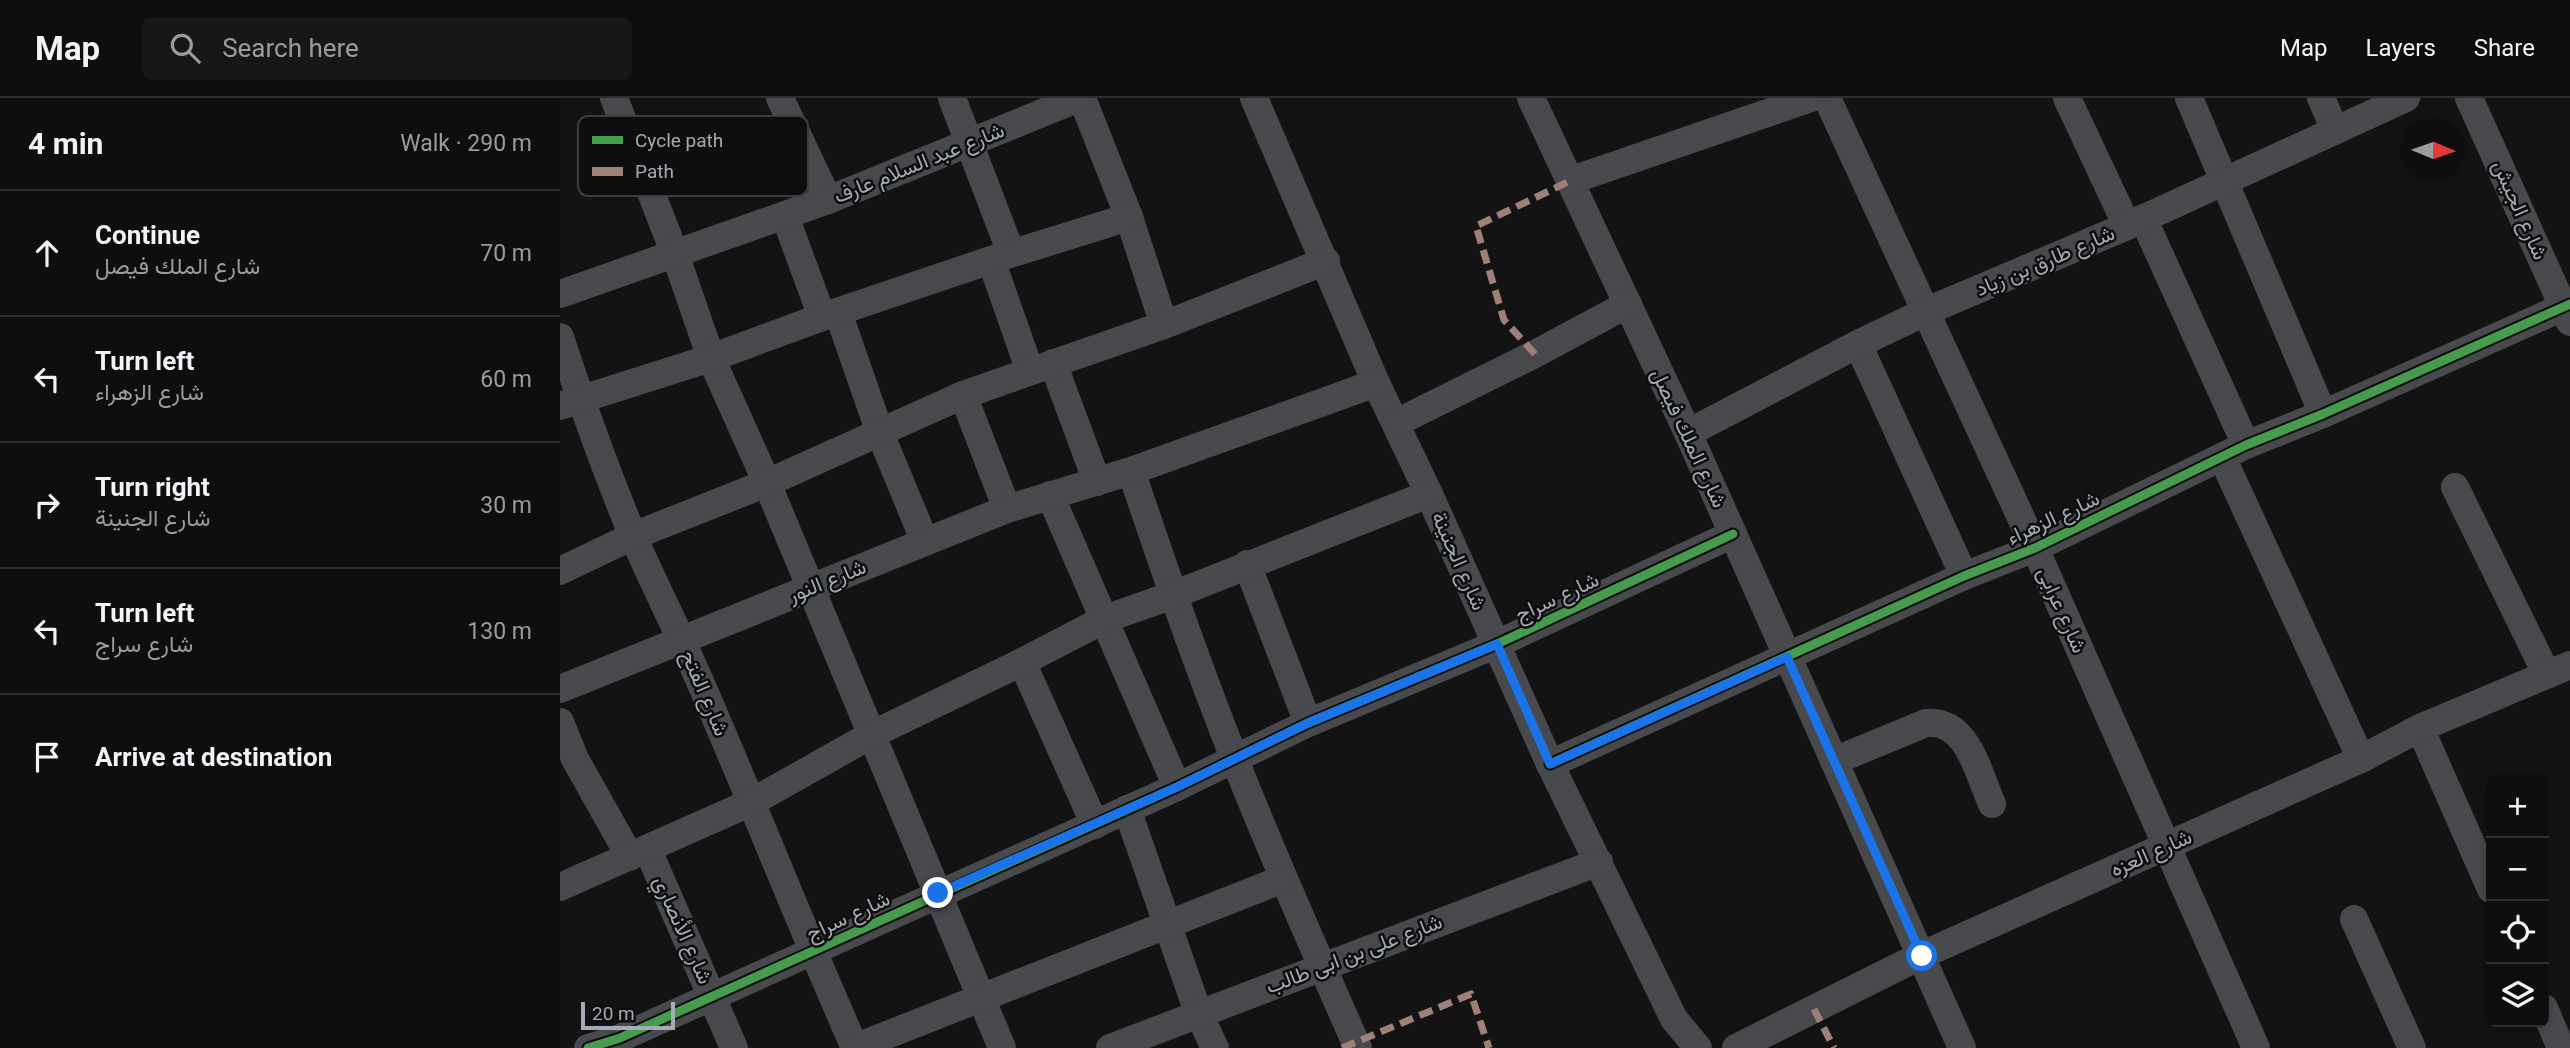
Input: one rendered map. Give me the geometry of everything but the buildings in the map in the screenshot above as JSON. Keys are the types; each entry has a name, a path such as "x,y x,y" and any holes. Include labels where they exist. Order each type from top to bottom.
{"street":[{"path":"614,98 621,116"},
{"path":"780,98 788,116"},
{"path":"952,98 971,144 1001,257 1041,367 1097,482"},
{"path":"1080,98 1129,217 1164,325"},
{"name":"شارع عبد السلام عارف","path":"560,294 828,200 1080,98"},
{"name":"شارع الجنينة","path":"1254,98 1376,383 1550,764 1674,1019 1698,1048"},
{"name":"شارع الملك فيصل","path":"1531,98 1572,180 1688,433 1962,1048"},
{"path":"1572,180 1811,98"},
{"name":"شارع عرابى","path":"1827,98 2035,548 2256,1048"},
{"path":"2067,98 2135,222 2234,451 2361,759"},
{"path":"2189,98 2323,414"},
{"path":"2321,98 2335,130"},
{"name":"شارع طارق بن زياد","path":"1688,433 1927,311 2135,222 2406,98"},
{"name":"شارع الجيش","path":"2469,98 2568,311"},
{"path":"808,158 828,200"},
{"path":"652,196 711,358 767,483 1002,1048"},
{"path":"785,216 830,314 925,542"},
{"path":"570,403 711,358 830,314 1001,257 1129,217"},
{"path":"560,572 634,537 767,483 963,395 1164,325 1326,261"},
{"path":"1396,423 1628,304"},
{"name":"شارع الزهراء","path":"1550,764 1964,576 2035,548 2234,451 2568,311"},
{"name":"شارع الفتح","path":"560,337 570,403 682,640 855,1048"},
{"path":"1858,344 1964,576"},
{"name":"شارع النور","path":"560,689 1007,509 1130,471 1376,383"},
{"path":"963,395 1007,509"},
{"path":"1130,471 1234,759 1357,1048"},
{"path":"2455,486 2558,670"},
{"path":"560,887 752,802 871,734 1022,662 1105,618 1173,595 1429,494"},
{"path":"1050,495 1177,787"},
{"name":"شارع سراج","path":"588,1048 622,1043 713,996 1095,825 1308,723 1497,644 1733,534"},
{"path":"1247,564 1308,723"},
{"path":"1022,662 1095,825"},
{"name":"شارع العزه","path":"1736,1048 1922,956 2361,759 2420,728 2558,670"},
{"name":"شارع الأنصاري","path":"560,722 567,762 639,854 713,996 734,1048"},
{"path":"1835,761 1926,723 1947,724 1963,738 1992,804"},
{"path":"2420,728 2486,878"},
{"path":"1127,809 1198,1012 1214,1048"},
{"name":"شارع على بن ابى طالب","path":"1110,1048 1198,1012 1599,862"},
{"path":"855,1048 1283,879"},
{"path":"2354,919 2412,1048"},
{"name":"شارع الجنينة","path":"1674,1019 1676,1048"},
{"path":"2549,1020 2561,1048"}],"marked path":[{"path":"1535,354 1504,320 1476,226 1572,180"},
{"path":"1342,1048 1471,994 1489,1048"},
{"path":"1814,1009 1834,1048"}],"cycle path":[{"path":"1550,764 1964,576 2035,548 2246,445 2323,414 2570,304"},
{"path":"588,1048 620,1038 1177,787 1308,723 1497,644 1733,534"}],"route":[{"path":"938,893 1095,825 1308,723 1497,644 1550,764 1787,657 1922,956"}]}
